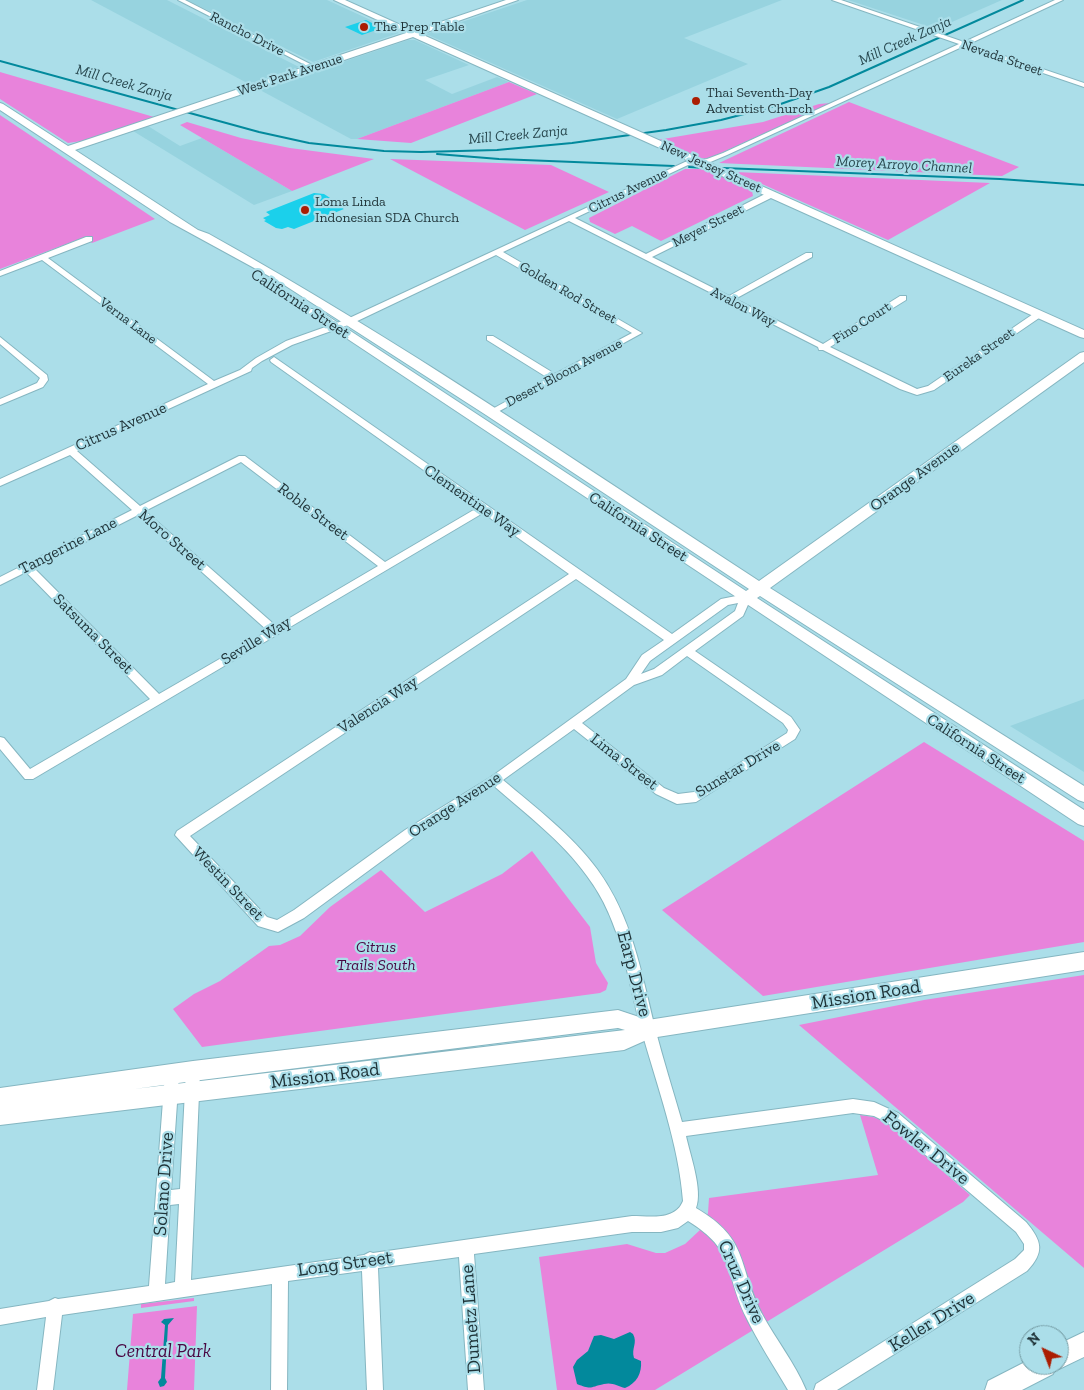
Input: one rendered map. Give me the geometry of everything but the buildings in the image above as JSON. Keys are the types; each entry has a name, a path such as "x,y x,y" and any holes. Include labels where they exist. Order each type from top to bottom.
{"street":[{"name":"Rancho Drive","path":"180,0 314,67"},
{"name":"New Jersey Street","path":"338,0 1084,334"},
{"name":"West Park Avenue","path":"66,150 514,0"},
{"name":"Nevada Street","path":"835,0 1084,85"},
{"path":"847,4 857,0"},
{"name":"Citrus Avenue","path":"0,483 243,371 274,360 342,325 687,163 699,162 725,154 1060,0"},
{"name":"California Street","path":"0,106 194,232 199,238 342,325 491,412 753,594 1084,819"},
{"name":"Meyer Street","path":"645,258 772,194"},
{"name":"Avalon Way","path":"570,219 822,348 903,388 917,392"},
{"path":"0,274 90,240"},
{"name":"Golden Rod Street","path":"498,253 638,333"},
{"path":"728,300 809,255"},
{"name":"Verna Lane","path":"42,257 214,385"},
{"name":"Fino Court","path":"822,348 902,298"},
{"name":"Eureka Street","path":"917,392 930,388 1039,314"},
{"name":"Citrus Avenue","path":"243,371 254,361 318,331 342,325"},
{"name":"California Street","path":"342,325 753,594 1084,795"},
{"name":"Desert Bloom Avenue","path":"491,412 638,333"},
{"path":"490,338 555,378"},
{"path":"0,340 44,377 40,385 0,402"},
{"name":"Orange Avenue","path":"278,926 299,914 409,834 495,780 630,682 658,672 739,613 753,594 1084,356"},
{"name":"Clementine Way","path":"274,360 483,509 672,640"},
{"name":"Moro Street","path":"70,450 274,630"},
{"name":"Tangerine Lane","path":"0,581 242,458"},
{"name":"Roble Street","path":"242,458 384,566"},
{"name":"Seville Way","path":"0,741 29,776 274,630 483,509"},
{"name":"Satsuma Street","path":"27,568 158,700"},
{"name":"Valencia Way","path":"181,835 576,574"},
{"name":"Orange Avenue","path":"630,682 646,658 725,602 753,594"},
{"name":"Sunstar Drive","path":"677,799 696,797 784,741 791,736 794,730 787,720 688,650"},
{"name":"Lima Street","path":"573,722 660,791 677,799"},
{"name":"Earp Drive","path":"495,780 558,835 592,872 618,916 633,963 648,1029 690,1188 691,1201 687,1211"},
{"name":"Westin Street","path":"181,835 263,922 278,926"},
{"name":"Mission Road","path":"0,1098 171,1084 193,1092 624,1041 648,1029 1084,961"},
{"name":"Mission Road","path":"0,1115 171,1084 193,1071 618,1019 648,1029"},
{"name":"Solano Drive","path":"183,1289 193,1071"},
{"name":"Solano Drive","path":"156,1294 171,1084"},
{"name":"Fowler Drive","path":"676,1130 853,1106 878,1109 893,1118 1021,1227 1033,1246"},
{"path":"163,1198 187,1196"},
{"name":"Long Street","path":"0,1317 55,1306 156,1294 370,1260 632,1224 671,1223 678,1220 687,1211"},
{"name":"Cruz Drive","path":"687,1211 709,1224 728,1245 735,1260 744,1295 752,1312 798,1390"},
{"name":"Keller Drive","path":"822,1390 1021,1265 1030,1257 1033,1246"},
{"name":"Dumetz Lane","path":"466,1248 476,1390"},
{"path":"370,1260 375,1390"},
{"path":"279,1390 280,1274"},
{"path":"45,1390 55,1306"},
{"path":"1069,1352 1084,1344"},
{"path":"997,1390 1025,1375"}],"shaded area":[{"path":"91,0 167,0 299,67 249,84"},
{"path":"187,0 327,0 399,33 313,62"},
{"path":"527,0 782,0 684,38 748,64 617,119 426,34"},
{"path":"848,0 1002,0 936,29"},
{"path":"408,40 415,40 469,65 425,80 452,94 497,77 509,82 357,139 351,139 260,90"},
{"path":"148,126 180,146 202,138 292,191 254,205 133,131"},
{"path":"1084,699 1084,772 1010,726"},
{"path":"174,1318 168,1325 165,1378 167,1382 164,1386 160,1387 158,1382 161,1378 165,1325 161,1322 164,1319"},
{"path":"630,1332 635,1340 634,1358 641,1361 640,1373 633,1383 625,1388 615,1384 588,1387 577,1384 573,1367 577,1360 588,1351 594,1336 601,1335 614,1339"}],"green space":[{"path":"0,72 154,117 82,141 68,143 0,99"},
{"path":"509,82 537,94 411,143 357,139"},
{"path":"849,102 1019,167 1002,176 719,163"},
{"path":"831,103 710,158 700,159 657,140 763,122 819,104"},
{"path":"0,115 155,219 92,243 85,237 0,269"},
{"path":"187,122 241,138 290,148 374,159 292,191 180,125"},
{"path":"390,159 551,165 609,192 525,230"},
{"path":"685,169 706,169 752,191 753,196 661,241 632,226 615,234 590,222 589,218"},
{"path":"735,172 990,183 888,240"},
{"path":"924,742 1084,841 1084,942 763,996 662,910"},
{"name":"Citrus Trails South","path":"532,851 590,927 596,963 608,983 606,990 600,993 202,1047 173,1009 194,994 220,981 269,946 280,945 300,936 330,907 381,870 425,912 502,874"},
{"path":"1084,975 1084,1268 799,1025 924,1000"},
{"path":"860,1115 886,1122 970,1195 963,1202 655,1390 557,1390 539,1257 627,1244 656,1253 665,1253 685,1244 700,1230 708,1213 709,1198 878,1175"},
{"path":"194,1298 194,1301 141,1308 141,1304"},
{"name":"Central Park","path":"197,1306 194,1390 127,1390 133,1314"}],"waterway":[{"name":"Mill Creek Zanja","path":"0,61 259,132 309,143 384,151 497,150 572,143 666,130 721,120 775,106 829,87 1023,0"},
{"name":"Morey Arroyo Channel","path":"437,154 499,159 674,166"},
{"name":"Morey Arroyo Channel","path":"689,167 706,168"},
{"name":"Morey Arroyo Channel","path":"723,168 1000,179 1084,185"}],"place":[{"name":"The Prep Table","path":"364,27"},
{"name":"Thai Seventh-Day Adventist Church","path":"696,101"},
{"name":"Loma Linda Indonesian SDA Church","path":"305,210"}]}
